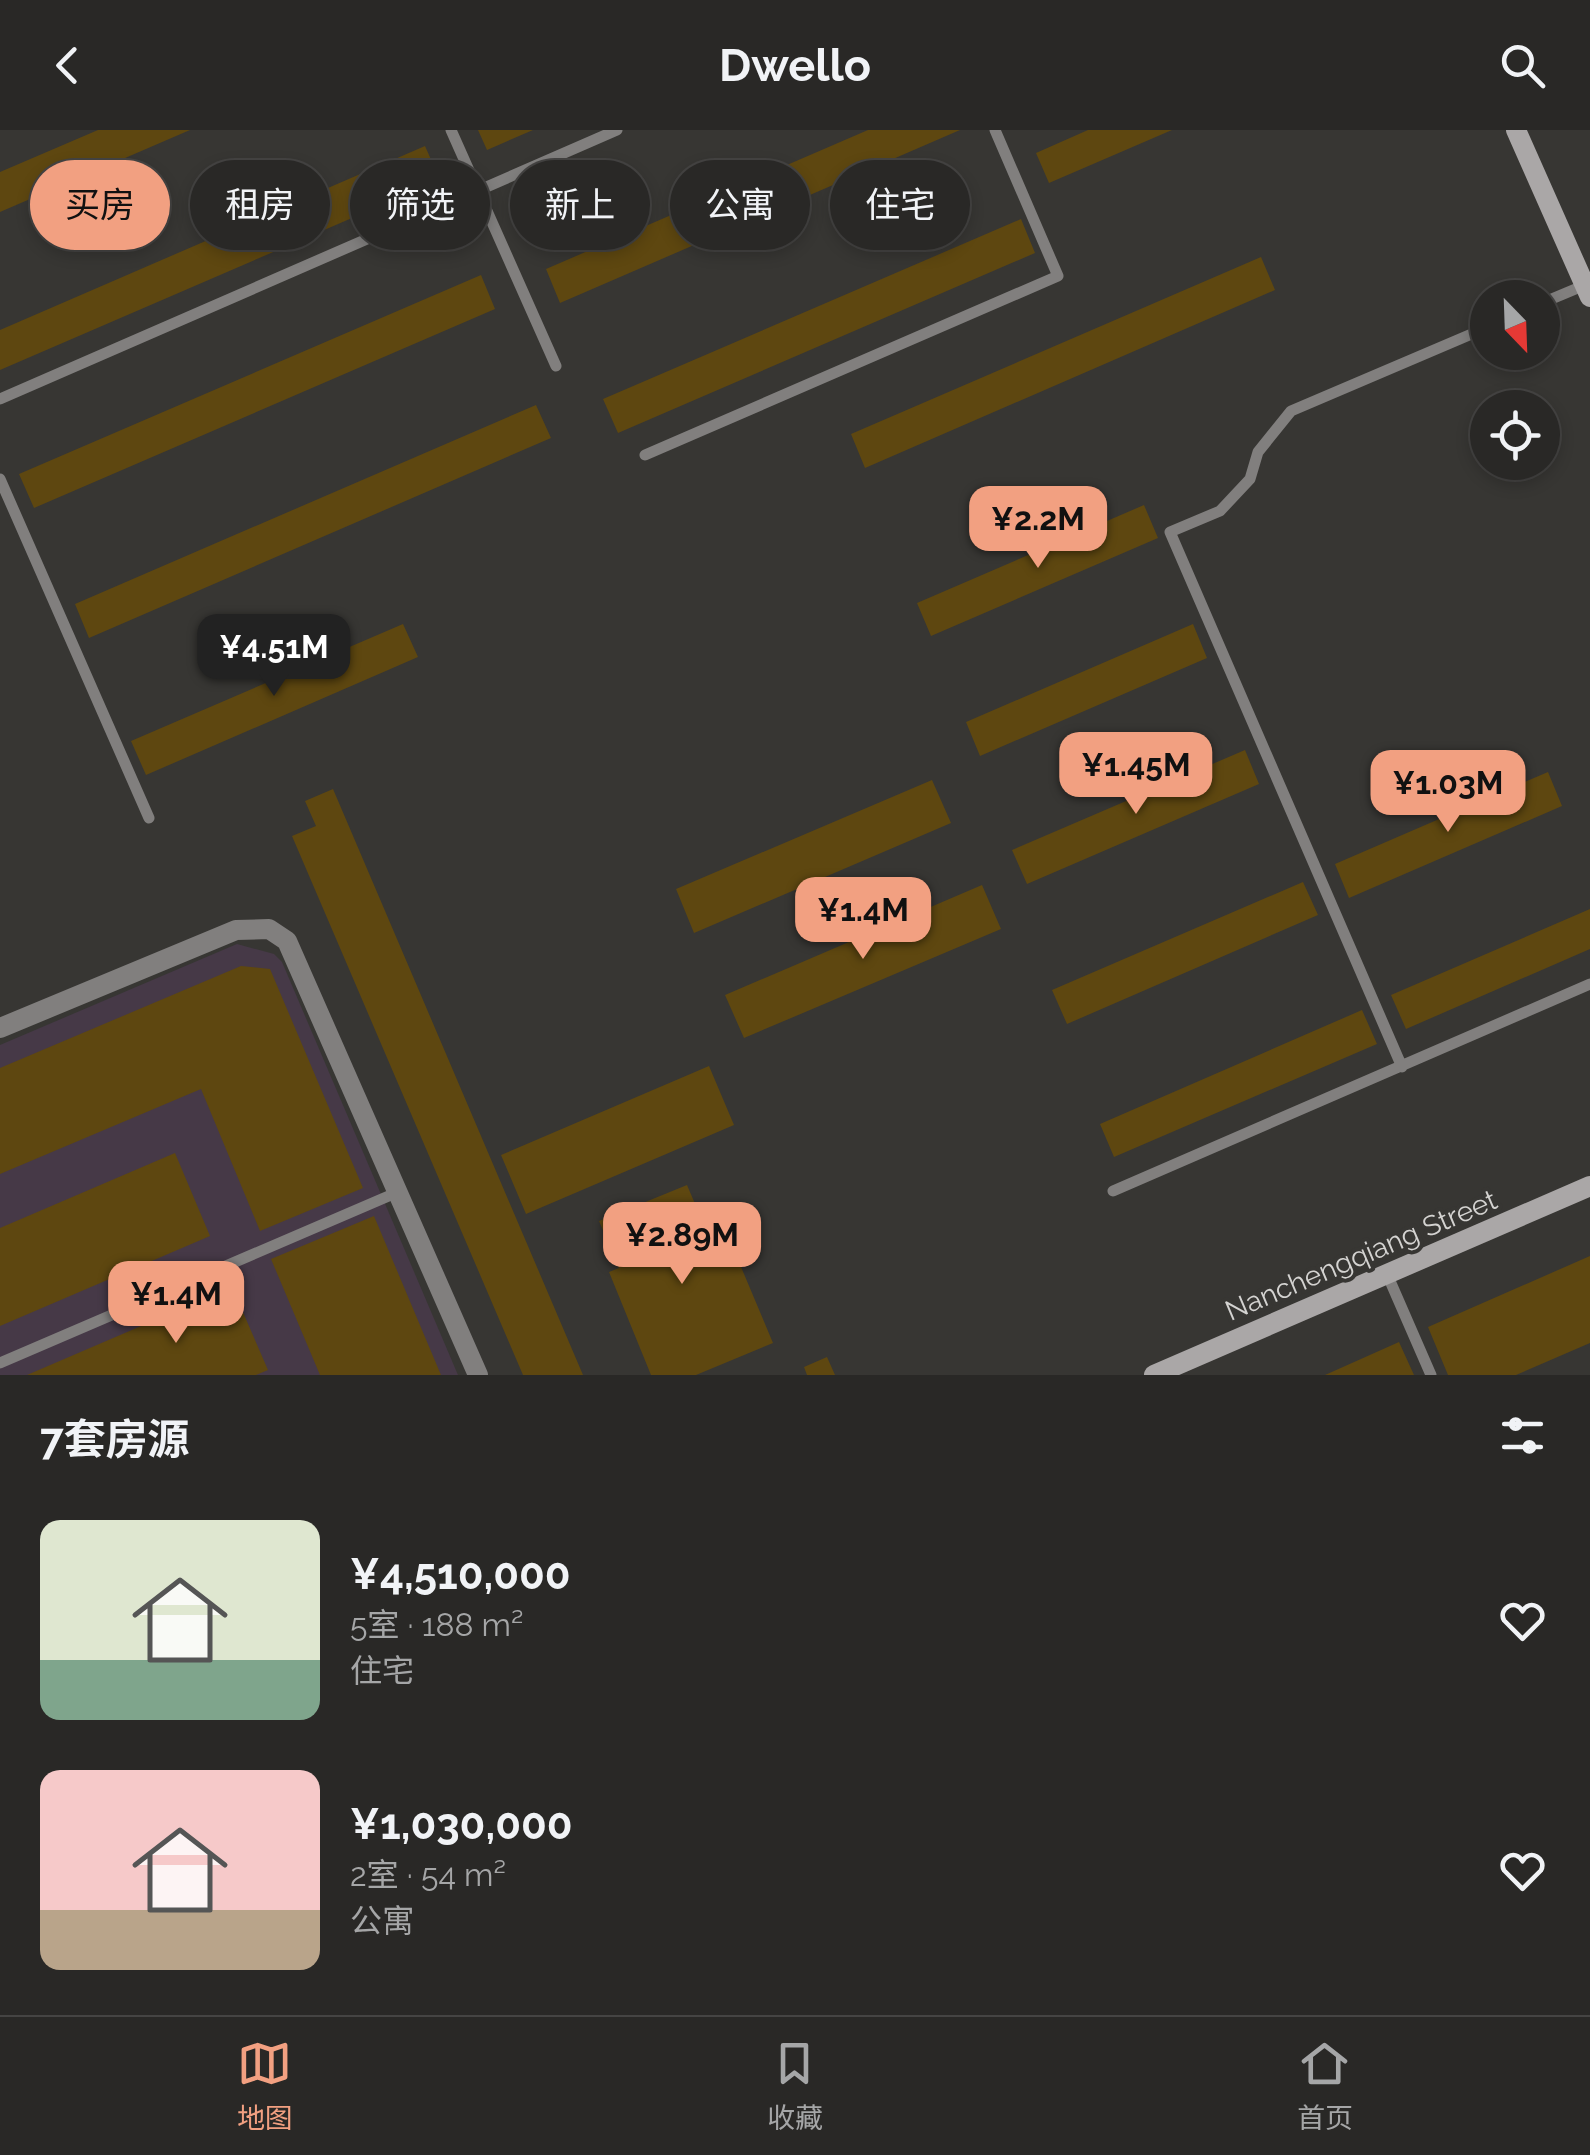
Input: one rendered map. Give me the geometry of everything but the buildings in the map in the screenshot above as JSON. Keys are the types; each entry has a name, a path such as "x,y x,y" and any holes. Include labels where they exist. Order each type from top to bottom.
{"street":[{"path":"1516,130 1586,283"},
{"path":"0,1028 236,930 269,929 287,942 478,1375"},
{"name":"Nanchengqiang Street","path":"1154,1375 1590,1186"}],"lane":[{"path":"451,130 464,160"},
{"path":"490,186 617,130"},
{"path":"645,455 1058,276 996,130"},
{"path":"490,218 556,366"},
{"path":"0,398 350,246"},
{"path":"1560,295 1586,283"},
{"path":"1402,1067 1170,532 1220,511 1250,479 1258,452 1291,411 1470,335"},
{"path":"0,479 149,818"},
{"path":"1112,1192 1590,984"},
{"path":"0,1363 398,1192"},
{"path":"1387,1274 1431,1375"}],"shaded area":[{"path":"237,944 274,954 282,962 458,1375 0,1375 0,1045"}]}
